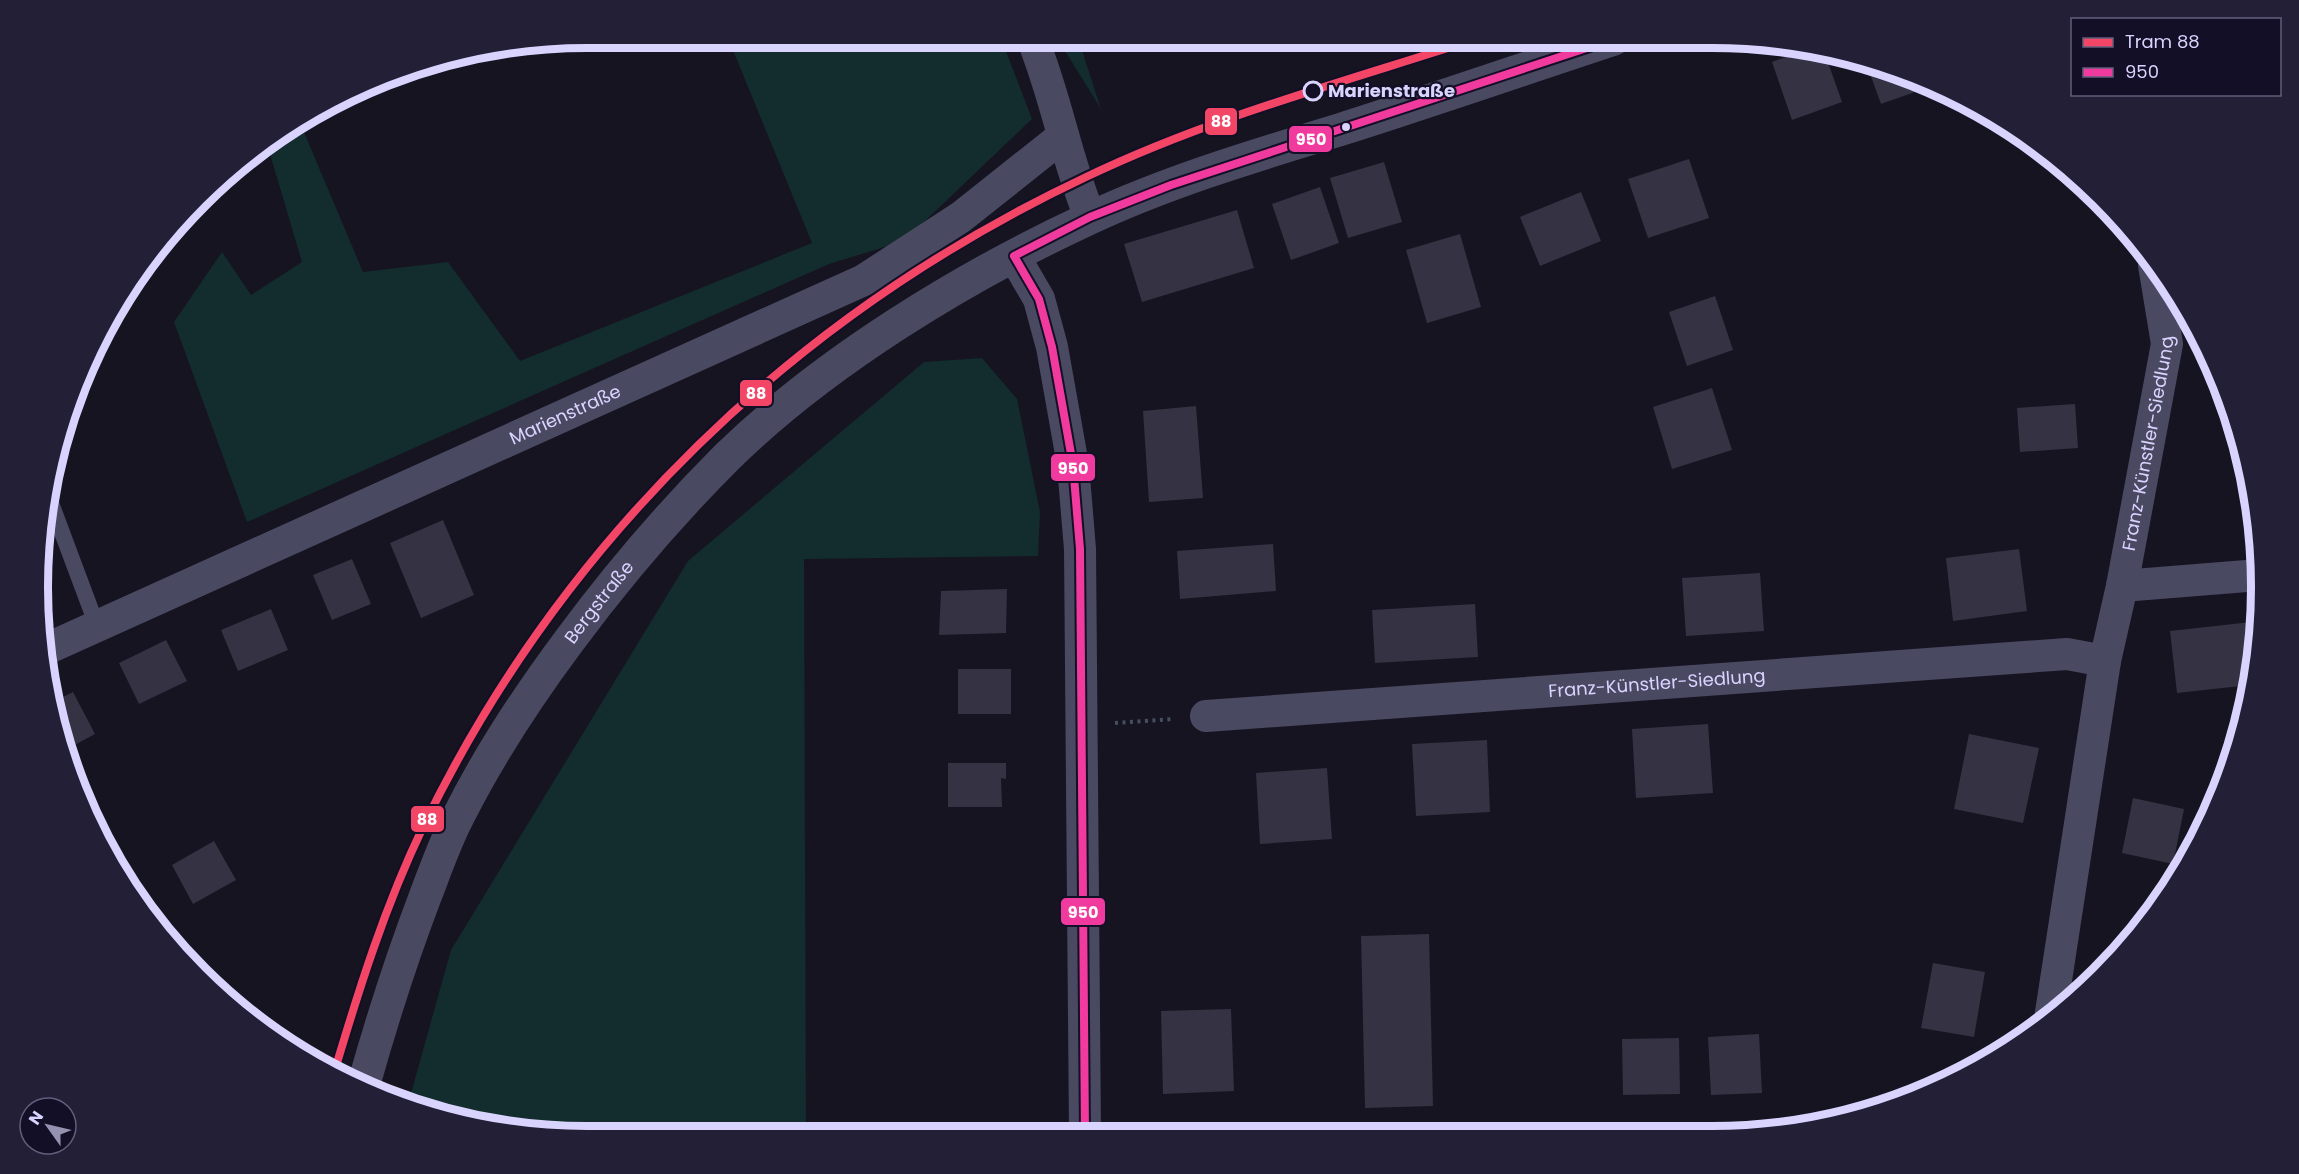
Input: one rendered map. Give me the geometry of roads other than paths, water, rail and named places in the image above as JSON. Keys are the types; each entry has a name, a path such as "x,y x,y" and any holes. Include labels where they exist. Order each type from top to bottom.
{"street":[{"path":"1036,48 1050,86 1076,182 1090,218"},
{"path":"1085,1126 1078,512 1064,408 1046,322 1039,299 1014,256 1090,218 1223,168 1587,48"},
{"name":"Marienstraße","path":"52,647 864,280 962,217 1063,136"},
{"name":"Bergstraße","path":"366,1078 404,951 457,819 546,672 601,598 662,525 729,455 797,397 869,343 1014,256"},
{"name":"Franz-Künstler-Siedlung","path":"2052,1005 2105,661 2122,586 2167,344 2157,284"},
{"path":"2122,586 2251,576"},
{"name":"Franz-Künstler-Siedlung","path":"1192,717 2067,654 2105,661"}],"lane":[{"path":"54,511 97,626"}],"tram line":[{"name":"88","path":"337,1064 363,979 409,857 480,722 545,623 618,530 698,445 786,367 880,296 980,232 1086,177 1182,136 1230,118 1447,48"}],"place":[{"name":"Marienstraße","path":"1313,91"}]}
